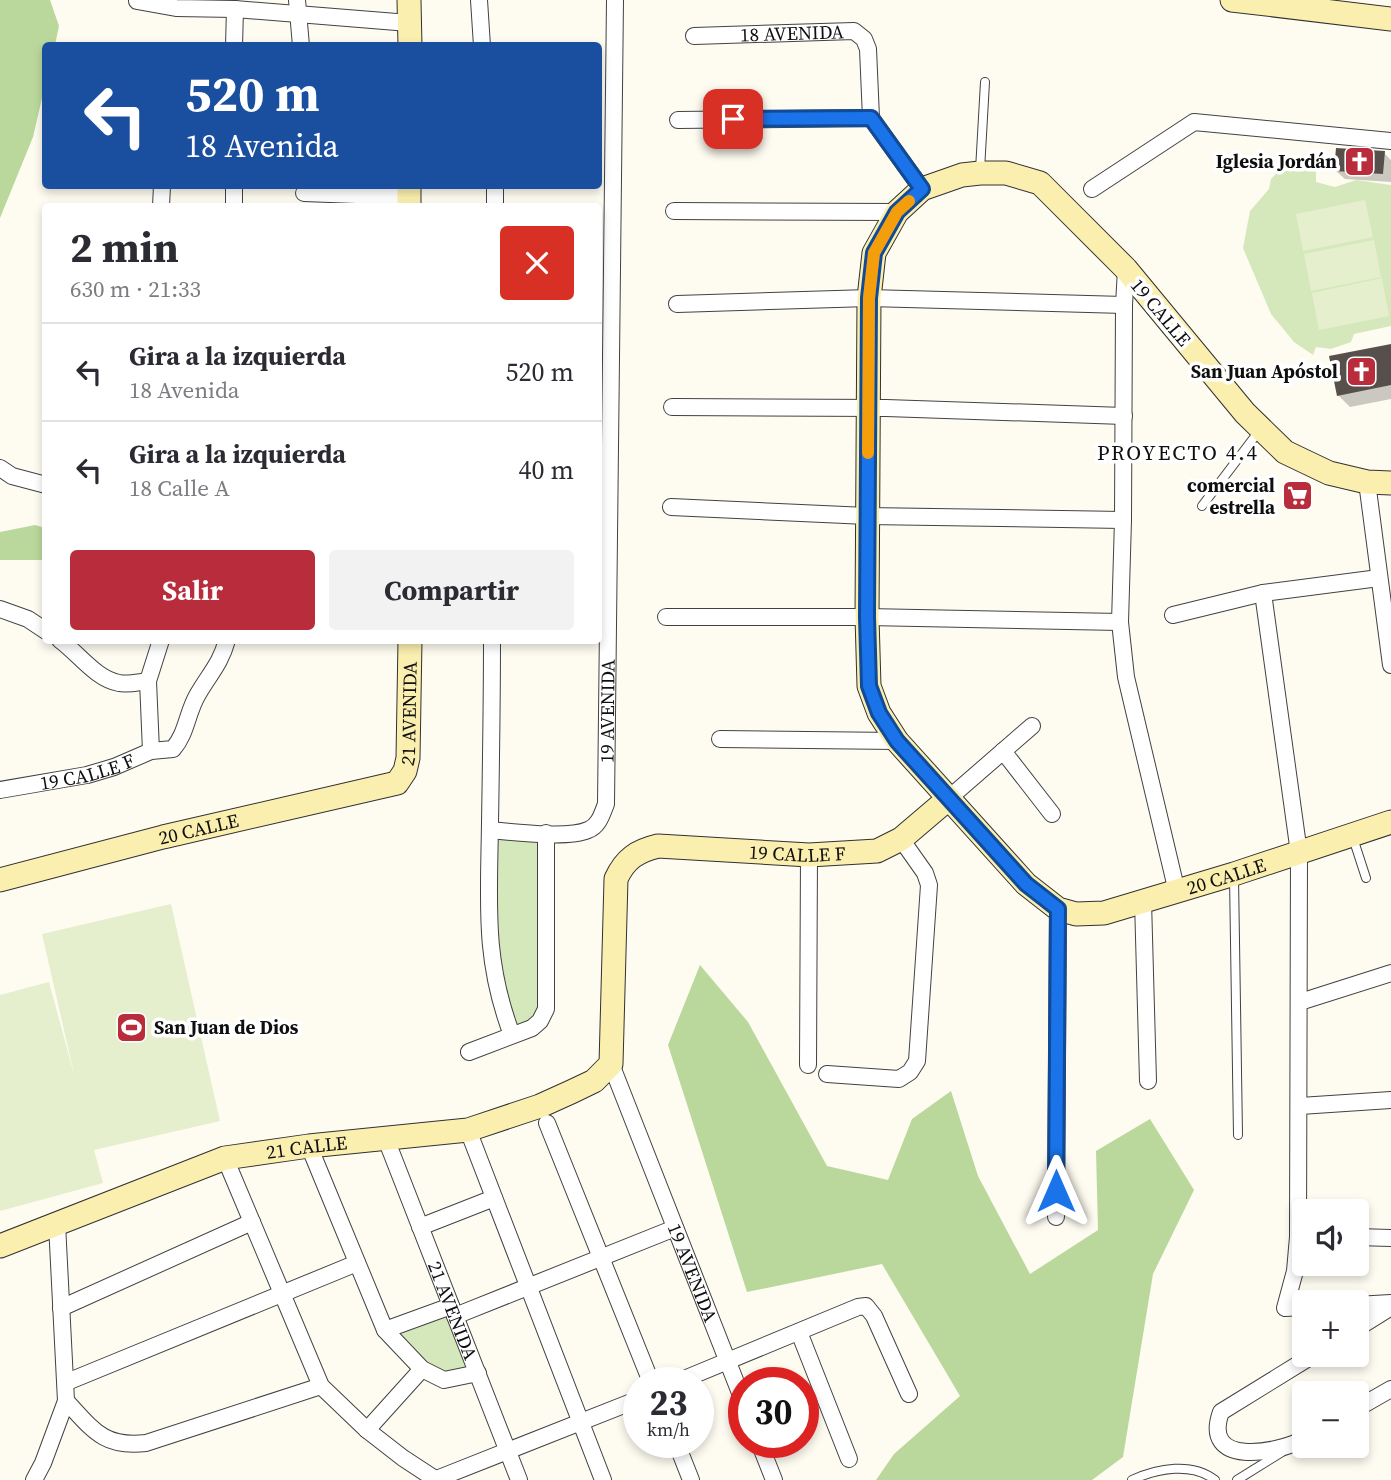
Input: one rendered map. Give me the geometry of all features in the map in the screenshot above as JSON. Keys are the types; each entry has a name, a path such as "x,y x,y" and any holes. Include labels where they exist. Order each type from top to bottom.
{"street":[{"path":"479,0 482,42"},
{"name":"19 AVENIDA","path":"546,833 588,830 597,824 606,804 603,538 605,250 615,0"},
{"path":"1232,0 1391,19"},
{"path":"136,1 176,8 298,7 409,23"},
{"path":"227,6 233,42"},
{"path":"298,7 301,42"},
{"name":"18 AVENIDA","path":"694,36 854,31 864,39 868,49 871,118"},
{"path":"678,120 871,118 922,189 897,212 874,253 869,298 869,686 879,713 897,741 1026,884 1058,909 1056,1217"},
{"path":"1092,189 1194,122 1391,141"},
{"name":"19 CALLE","path":"922,189 962,175 980,173 1006,173 1040,183 1126,269 1245,413 1285,452 1329,473 1367,482 1391,483"},
{"path":"304,195 409,197"},
{"path":"674,211 897,212"},
{"path":"1126,269 1120,622 1126,677 1177,892"},
{"path":"677,304 869,298 1124,312"},
{"path":"672,407 868,408 1124,416"},
{"path":"0,468 12,476 42,484"},
{"path":"1367,482 1391,665"},
{"path":"671,508 867,516 1123,520"},
{"path":"1173,615 1262,593 1379,578"},
{"path":"1262,593 1299,853 1301,1199"},
{"path":"0,609 28,619 42,628"},
{"path":"666,617 867,617 1120,622"},
{"path":"65,644 102,677 120,684 148,681"},
{"path":"151,751 148,681 160,644"},
{"name":"19 CALLE F","path":"0,790 87,775 151,751 173,749 182,738 197,696 221,660 226,644"},
{"name":"21 AVENIDA","path":"397,783 405,771 408,758 410,644"},
{"path":"492,644 487,894 491,958 500,1003 512,1035"},
{"path":"948,799 1032,726"},
{"path":"720,739 897,741"},
{"path":"1003,751 1052,814"},
{"name":"20 CALLE","path":"0,880 163,837 397,783"},
{"name":"19 CALLE F","path":"628,858 658,846 809,855 877,851 901,839 948,799"},
{"name":"20 CALLE","path":"1058,909 1076,914 1104,913 1234,874 1391,822"},
{"path":"470,1052 532,1028 540,1021 546,1009 546,833 490,830"},
{"path":"827,1074 899,1079 910,1072 917,1060 929,885 925,873 901,839"},
{"path":"808,1065 809,855"},
{"name":"19 AVENIDA","path":"628,858 616,879 611,1064 730,1367"},
{"path":"1143,901 1148,1081"},
{"path":"1300,1002 1391,972"},
{"name":"21 CALLE","path":"0,1247 225,1157 468,1130 540,1106 571,1092 594,1081 611,1064"},
{"path":"1300,1105 1391,1100"},
{"path":"547,1123 645,1367"},
{"path":"468,1130 603,1480"},
{"name":"21 AVENIDA","path":"386,1139 519,1480"},
{"path":"309,1146 384,1331 422,1369 444,1380 478,1373"},
{"path":"225,1157 321,1386 367,1430 435,1479 623,1406"},
{"path":"420,1227 494,1199"},
{"path":"61,1308 252,1222"},
{"path":"34,1480 66,1401 57,1224"},
{"path":"384,1331 529,1288 676,1228"},
{"path":"1369,1237 1391,1238"},
{"path":"67,1382 357,1263"},
{"path":"1292,1308 1285,1308 1294,1276"},
{"path":"1369,1305 1391,1305"},
{"path":"1369,1320 1391,1305"},
{"path":"711,1367 866,1306 874,1316 909,1394"},
{"path":"799,1332 849,1459"},
{"path":"1292,1443 1259,1452 1242,1452 1229,1447 1218,1437 1216,1425 1221,1412 1294,1367"},
{"path":"367,1430 422,1369"},
{"path":"66,1401 95,1433 106,1440 126,1446 146,1444 321,1386"},
{"path":"1369,1402 1391,1389"},
{"path":"682,1458 691,1480"},
{"path":"765,1458 774,1480"}],"lane":[{"path":"980,173 985,82"},
{"path":"1202,506 1261,429"},
{"path":"1352,835 1366,878"},
{"path":"1234,874 1238,1135"},
{"path":"1237,1480 1292,1446"},
{"path":"1132,1480 1147,1473 1171,1469 1203,1471 1215,1480"}],"green space":[{"path":"0,0 50,0 59,26 56,42 42,42 42,98 33,137 0,218"},
{"path":"1316,153 1316,182 1335,187 1356,180 1391,185 1391,326 1354,334 1351,342 1331,349 1316,347 1313,355 1294,342 1271,314 1243,248 1250,211 1269,189 1271,179 1288,161"},
{"path":"1365,200 1373,237 1303,251 1296,214"},
{"path":"1374,240 1381,277 1311,291 1304,254"},
{"path":"1382,278 1389,316 1319,330 1312,293"},
{"path":"35,525 42,527 42,560 0,560 0,532"},
{"path":"490,830 546,833 546,1009 512,1035 500,1003"},
{"name":"San Juan de Dios","path":"171,904 220,1121 94,1150 103,1183 0,1211 0,995 49,982 75,1078 42,934"},
{"path":"700,965 748,1022 827,1166 888,1180 912,1119 951,1091 978,1176 1030,1274 1098,1230 1096,1151 1150,1119 1194,1190 1153,1274 1123,1457 1092,1480 876,1480 894,1454 960,1396 882,1264 747,1292 668,1045"},
{"path":"451,1306 478,1373 444,1380 385,1331"}],"building":[{"name":"Iglesia Jordán","path":"1336,148 1385,151 1383,174 1334,171"},
{"name":"San Juan Apóstol","path":"1391,344 1391,385 1337,396 1329,356"}],"slow traffic":[{"path":"868,453 869,298 874,253 897,212 909,201"}],"place":[{"name":"Iglesia Jordán","path":"1360,161"},
{"name":"San Juan Apóstol","path":"1361,371"},
{"name":"comercial estrella","path":"1298,496"},
{"name":"San Juan de Dios","path":"131,1027"}],"district":[{"name":"PROYECTO 4.4","path":"1178,453"}],"route":[{"path":"733,119 871,118 922,189 897,212 874,253 869,298 869,686 879,713 897,741 1026,884 1058,909 1056,1191"}]}
